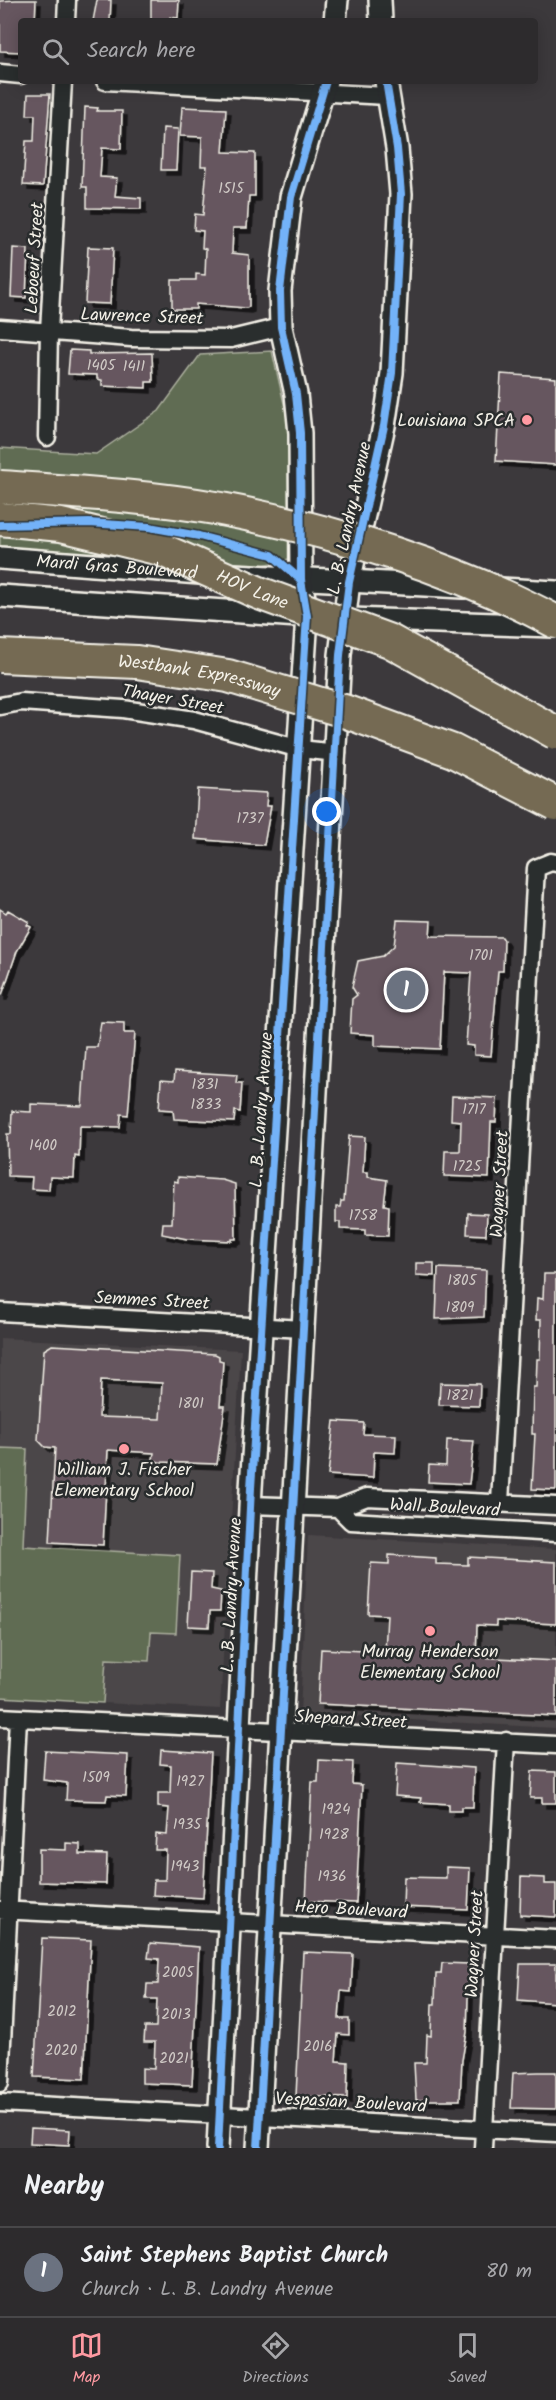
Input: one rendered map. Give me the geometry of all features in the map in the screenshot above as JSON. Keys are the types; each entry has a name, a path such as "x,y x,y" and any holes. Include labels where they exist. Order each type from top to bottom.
{"highway":[{"path":"0,487 104,494 221,509 334,536 439,571 556,622"},
{"name":"HOV Lane","path":"0,519 61,525 160,549 259,592 390,640 556,733"},
{"name":"Westbank Expressway","path":"0,656 137,662 228,676 344,711 453,751 556,804"}],"street":[{"path":"66,18 68,0"},
{"path":"335,18 338,0"},
{"path":"380,0 381,18"},
{"path":"0,74 18,75"},
{"name":"Leboeuf Street","path":"46,437 49,331 63,84"},
{"path":"215,84 387,89"},
{"name":"L. B. Landry Avenue","path":"218,2148 250,1505 307,616 301,580 300,433 296,394 281,327 282,261 291,197 325,87"},
{"name":"L. B. Landry Avenue","path":"258,2148 269,1924 282,1731 292,1506 344,618 384,426 392,373 401,195 397,148 387,89"},
{"name":"Lawrence Street","path":"0,328 131,338 231,339 256,331 281,327"},
{"name":"Mardi Gras Boulevard","path":"0,558 301,580 556,592"},
{"name":"Mardi Gras Boulevard","path":"0,596 344,618 556,626"},
{"name":"Thayer Street","path":"0,706 21,702 123,709 194,720 300,749 337,753"},
{"name":"Wagner Street","path":"500,1502 536,868 551,862 556,863"},
{"name":"Semmes Street","path":"0,1312 303,1329"},
{"name":"Wall Boulevard","path":"250,1505 338,1508 367,1497 556,1506"},
{"name":"Wall Boulevard","path":"338,1508 351,1521 556,1533"},
{"name":"Shepard Street","path":"0,1717 556,1745"},
{"path":"0,2083 5,1910 18,1718"},
{"name":"Wagner Street","path":"483,2148 506,1741"},
{"name":"Hero Boulevard","path":"5,1910 556,1939"},
{"name":"Vespasian Boulevard","path":"0,2103 556,2133"}],"shaded area":[{"name":"William J. Fischer Elementary School","path":"0,1338 241,1350 220,1709 103,1703 106,1659 149,1661 150,1632 180,1555 22,1546 27,1450 0,1448"},
{"name":"Murray Henderson Elementary School","path":"308,1535 556,1549 556,1728 300,1714"}],"green space":[{"path":"272,351 288,421 289,559 255,567 0,546 0,448 96,454 159,411 200,355"},
{"path":"0,1448 27,1449 23,1546 180,1555 176,1633 151,1632 149,1661 106,1659 103,1703 0,1697"}],"building":[{"path":"36,0 35,18 18,18 18,52 0,51 0,1"},
{"path":"97,0 111,0 110,18 94,18"},
{"path":"151,0 179,0 178,18 151,18"},
{"path":"28,94 50,94 43,186 23,185 26,141 34,141 35,115 27,115"},
{"path":"85,107 98,108 97,111 122,111 121,149 102,148 100,177 117,178 115,196 141,198 141,209 87,208 87,187 82,187"},
{"path":"182,107 226,109 223,152 255,153 255,196 249,196 247,228 233,228 232,253 249,255 249,307 246,308 196,304 196,309 172,309 172,280 196,280 196,274 205,275 206,249 202,248 203,231 194,230 195,214 203,215 207,166 201,166 202,137 180,136"},
{"path":"163,128 178,129 176,170 161,170"},
{"path":"88,247 113,248 110,304 85,303"},
{"path":"13,248 28,249 26,298 11,297"},
{"path":"70,350 89,351 89,354 152,353 153,382 146,382 146,388 102,386 102,380 97,379 97,375 68,374"},
{"name":"Louisiana SPCA","path":"501,374 556,378 556,465 496,461"},
{"path":"198,789 267,793 266,806 271,806 264,845 195,839"},
{"path":"0,909 6,913 8,910 29,922 27,925 31,927 17,951 2,995 0,995"},
{"path":"397,920 431,921 430,936 502,937 504,940 503,971 498,971 491,1056 474,1055 474,1046 466,1045 471,973 444,972 440,1049 375,1046 375,1035 350,1033 352,999 357,995 352,987 358,961 383,956 394,946"},
{"path":"101,1022 124,1023 124,1033 135,1033 128,1115 121,1114 120,1127 80,1126 79,1157 75,1156 74,1178 50,1177 49,1190 31,1189 32,1177 8,1176 7,1134 11,1134 12,1111 31,1112 31,1104 82,1106 86,1047 97,1047"},
{"path":"175,1071 237,1075 236,1083 242,1083 240,1112 235,1111 234,1122 174,1119 173,1110 159,1109 161,1080 174,1081"},
{"path":"452,1096 497,1098 496,1122 491,1122 489,1178 444,1176 445,1151 460,1151 461,1121 451,1120"},
{"path":"349,1136 365,1137 363,1172 368,1172 368,1177 387,1180 384,1205 389,1206 388,1236 365,1235 365,1230 340,1229 340,1222 336,1222 336,1207 340,1207 341,1201 344,1201"},
{"path":"178,1177 222,1180 235,1184 236,1239 232,1241 187,1239 162,1234 163,1223 172,1223 174,1181 178,1182"},
{"path":"468,1213 487,1214 486,1235 467,1234"},
{"path":"416,1263 434,1263 434,1276 416,1275"},
{"path":"438,1268 486,1270 484,1317 436,1319"},
{"path":"544,1274 556,1274 556,1490 532,1489 535,1434 532,1434 533,1387 536,1387 537,1359 540,1359 541,1320 536,1320 537,1298 543,1299"},
{"path":"52,1345 219,1356 219,1360 223,1361 220,1406 225,1406 217,1464 159,1462 153,1460 154,1453 108,1450 103,1545 50,1542 55,1448 45,1447 38,1440 44,1350","holes":["101,1380 162,1383 160,1419 99,1417"]},
{"path":"440,1383 480,1384 479,1406 439,1405"},
{"path":"334,1421 364,1423 363,1434 396,1435 395,1453 374,1452 373,1478 328,1475"},
{"path":"447,1440 474,1441 469,1484 428,1482 429,1465 446,1466"},
{"name":"Murray Henderson Elementary School","path":"389,1555 436,1558 436,1564 468,1565 468,1557 556,1562 556,1624 496,1621 496,1626 477,1625 476,1657 556,1661 556,1716 318,1704 321,1649 385,1652 387,1615 368,1614 371,1563 389,1564"},
{"path":"191,1572 212,1573 211,1589 221,1591 220,1611 210,1611 209,1627 188,1626"},
{"path":"161,1750 211,1753 203,1898 153,1895 154,1880 165,1880 166,1850 155,1850 156,1834 167,1835 169,1808 158,1807 158,1793 170,1793 171,1765 160,1764"},
{"path":"45,1751 128,1755 126,1796 107,1795 106,1801 66,1800 67,1783 43,1780"},
{"path":"319,1760 353,1762 352,1784 362,1785 356,1903 306,1901 312,1782 318,1782"},
{"path":"397,1763 474,1768 473,1807 461,1807 461,1811 449,1811 449,1804 420,1802 421,1798 395,1796"},
{"path":"532,1771 556,1772 556,1803 542,1803 542,1798 530,1798"},
{"path":"66,1843 80,1844 80,1854 107,1855 106,1884 39,1882 39,1849 66,1850"},
{"path":"446,1867 470,1868 468,1910 403,1907 404,1877 446,1878"},
{"path":"521,1877 545,1878 545,1884 556,1884 556,1917 520,1915"},
{"path":"42,1938 91,1940 84,2079 34,2077"},
{"path":"150,1943 199,1947 192,2085 142,2083 142,2068 154,2069 155,2042 144,2042 145,2027 156,2027 157,1999 146,1999 147,1984 158,1984 159,1959 148,1958"},
{"path":"303,1952 353,1954 351,1992 341,1991 339,2019 349,2019 349,2035 338,2034 336,2061 348,2062 347,2098 296,2096"},
{"path":"442,1963 469,1964 467,2032 462,2060 460,2100 416,2100 414,2063 426,2063 427,2035 431,2036 432,2004 435,2004 436,1974 441,1974"},
{"path":"520,1964 556,1964 556,2003 518,2000"},
{"path":"556,2072 556,2109 511,2108 513,2073"},
{"path":"31,2128 70,2130 69,2145 30,2143"}],"cycle path":[{"path":"218,2148 251,1488 307,616 301,580 300,433 296,394 281,327 280,291 291,197 325,84"},
{"path":"258,2148 340,655 349,582 384,426 392,373 401,194 397,148 386,84"},
{"path":"0,525 89,523 149,527 199,536 272,555 301,580"}],"place":[{"name":"Louisiana SPCA","path":"527,420"},
{"name":"Saint Stephens Baptist Church","path":"406,990"},
{"name":"William J. Fischer Elementary School","path":"124,1449"},
{"name":"Murray Henderson Elementary School","path":"430,1631"}]}
